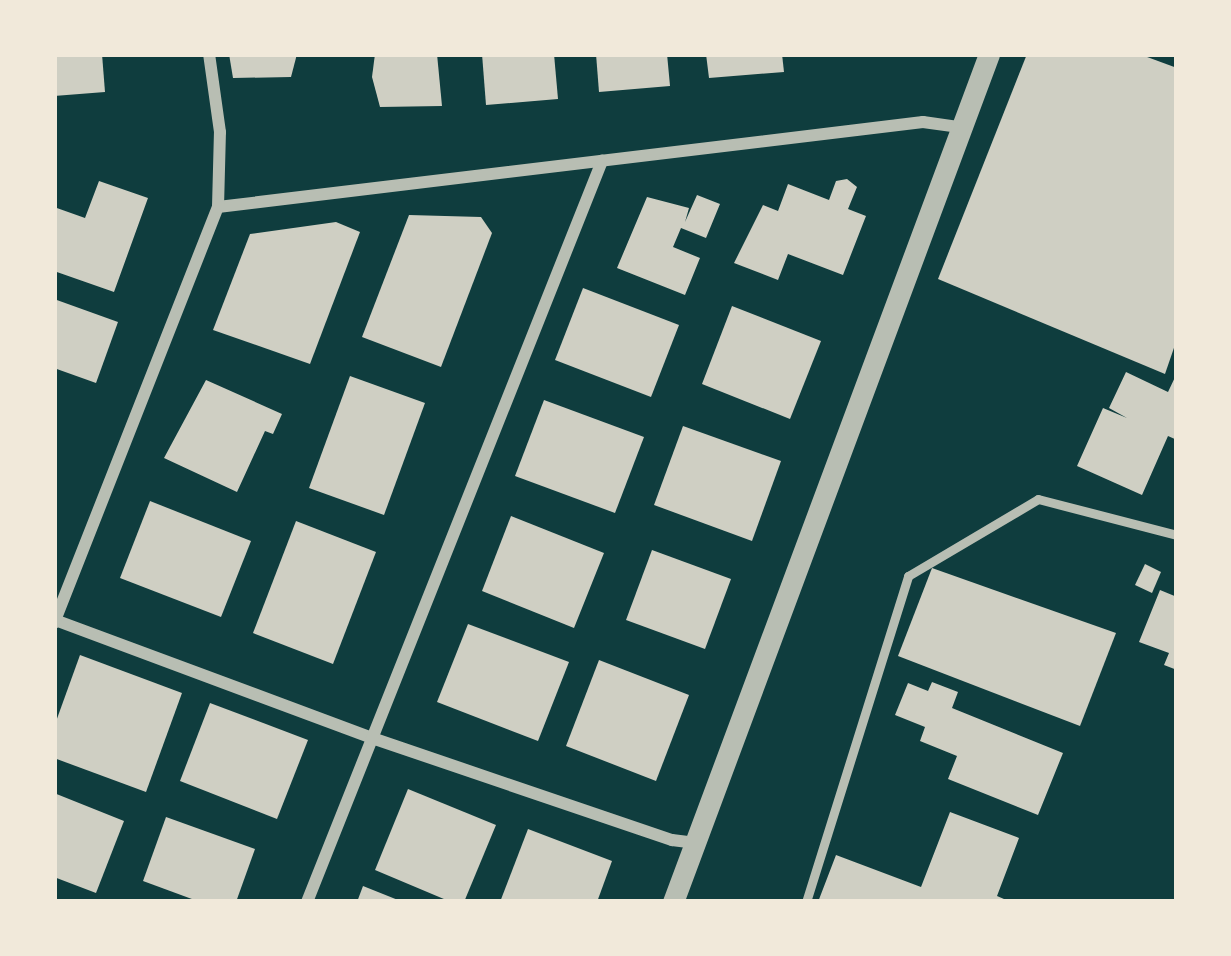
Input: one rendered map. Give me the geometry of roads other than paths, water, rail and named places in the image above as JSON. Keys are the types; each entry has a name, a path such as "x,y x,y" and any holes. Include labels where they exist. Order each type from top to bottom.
{"street":[{"path":"209,54 220,132 218,207 55,621 372,739 672,840 696,843"},
{"path":"674,902 988,54"},
{"path":"218,207 923,122 960,127"},
{"path":"307,902 602,161"}],"lane":[{"path":"806,902 908,576 1038,499 1177,535"}]}
